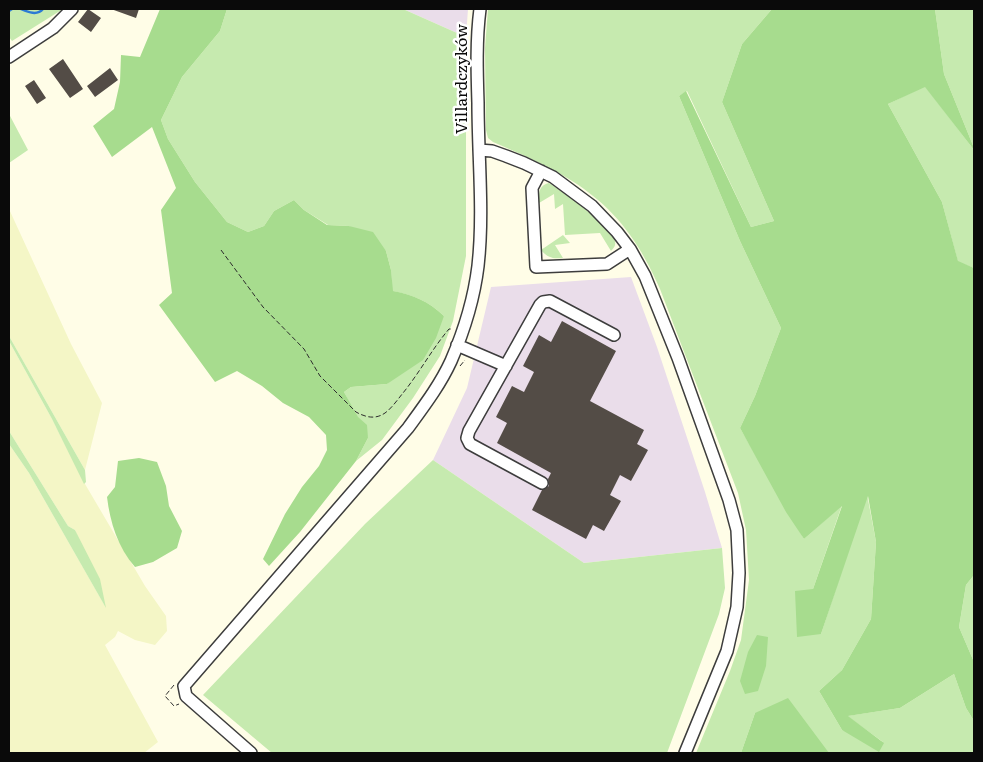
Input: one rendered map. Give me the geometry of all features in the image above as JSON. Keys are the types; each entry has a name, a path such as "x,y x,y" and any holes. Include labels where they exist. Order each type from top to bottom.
{"street":[{"path":"9,57 53,28 72,9"},
{"name":"Villardczyków","path":"251,753 186,696 184,690 185,683 408,428 433,394 450,362 472,298 478,266 480,228 478,45 480,9"},
{"path":"479,150 492,151 524,163 559,182 592,206 617,232 630,249 645,276 678,358 729,500 737,530 739,573 737,607 727,651 685,753"},
{"path":"541,171 532,188 536,266 607,264 630,249"},
{"path":"542,483 470,444 467,438 469,431 543,302 550,301 614,335"},
{"path":"457,346 506,366"}],"path":[{"path":"221,250 263,307 304,349 320,376 362,416 369,418 384,414 422,370 449,329 462,331"},
{"path":"174,706 165,696 177,681"}],"shaded area":[{"path":"403,9 468,9 466,37"},
{"path":"631,277 657,347 722,548 584,563 433,460 467,388 491,287"}],"green space":[{"path":"9,9 63,9 12,41 9,37"},
{"path":"160,9 227,9 220,31 182,77 161,120 168,139 195,182 227,222 248,232 264,226 274,211 294,200 304,210 327,225 349,226 373,232 386,251 391,270 393,291 420,299 444,316 436,338 423,360 387,384 351,387 344,392 358,417 367,425 368,438 356,461 300,532 269,566 263,559 285,514 302,487 319,466 327,450 326,435 309,417 283,403 262,386 237,371 215,382 159,305 172,293 161,210 176,188 152,127 112,157 93,126 114,109 120,82 121,55 140,57"},
{"path":"227,9 403,9 466,37 466,256 453,321 440,356 413,398 382,440 356,461 368,438 344,392 351,387 387,384 444,316 420,299 392,291 391,270 386,251 349,226 328,225 304,210 294,200 274,211 264,226 248,232 227,222 195,182 168,139 161,120 182,77 220,31"},
{"path":"488,9 772,9 742,44 722,102 774,221 751,227 687,91 679,96 740,241 781,328 755,396 740,428 804,539 842,505 813,589 821,634 867,494 876,542 871,619 842,670 819,691 842,730 883,742 847,716 900,708 954,674 966,708 974,721 974,753 829,753 755,713 741,753 696,753 741,640 749,580 746,530 738,493 660,289 646,259 630,235 613,214 594,196 573,181 488,138 486,130 485,48"},
{"path":"772,9 935,9 944,74 974,148 974,150 925,87 888,104 942,202 958,261 974,268 974,575 966,585 959,627 974,662 974,721 966,708 954,674 900,708 848,716 884,743 879,752 842,730 819,691 842,670 871,619 876,542 868,496 821,634 797,637 795,591 813,589 842,506 804,539 786,512 740,428 755,396 781,328 740,241 679,96 686,91 751,227 774,221 722,102 742,44"},
{"path":"935,9 974,9 974,148 944,74"},
{"path":"925,86 974,150 974,268 958,262 942,202 888,104"},
{"path":"9,114 28,150 9,163"},
{"path":"549,183 586,210 605,227 615,241 611,251 600,233 565,235 563,204 555,209 554,194 539,203 541,188"},
{"path":"9,209 71,344 102,403 85,470 9,336"},
{"path":"563,235 570,243 555,245 563,258 551,257 541,250"},
{"path":"9,336 85,470 86,482 84,484 52,419 9,341"},
{"path":"9,341 85,484 145,586 166,616 167,631 155,645 135,640 118,631 115,637 105,645 158,742 144,753 9,753 9,444 29,473 105,606 75,530 68,526 9,431"},
{"path":"9,431 68,526 75,530 100,579 106,608 29,473 9,444"},
{"path":"139,458 157,462 166,486 169,506 182,531 177,548 153,562 135,567 119,543 110,516 107,497 115,487 118,461"},
{"path":"433,460 584,563 722,548 725,588 719,614 667,753 272,753 203,695 365,524"},
{"path":"974,575 974,662 959,627 966,585"},
{"path":"757,635 768,637 766,666 758,691 745,694 740,681 748,652"},
{"path":"788,698 829,753 741,753 755,713"}],"building":[{"path":"88,9 101,18 91,32 78,22"},
{"path":"111,9 139,9 136,18"},
{"path":"63,59 83,89 70,98 49,69"},
{"path":"110,68 118,80 95,97 87,86"},
{"path":"34,80 46,98 37,104 25,86"},
{"path":"562,321 616,351 590,401 644,430 637,444 648,450 631,481 620,475 610,495 621,501 604,531 593,525 586,539 532,510 542,490 549,486 548,479 551,473 497,443 507,423 496,417 512,386 524,392 534,372 523,366 539,335 551,342"}],"waterway":[{"path":"21,9 35,13 43,9"}]}
